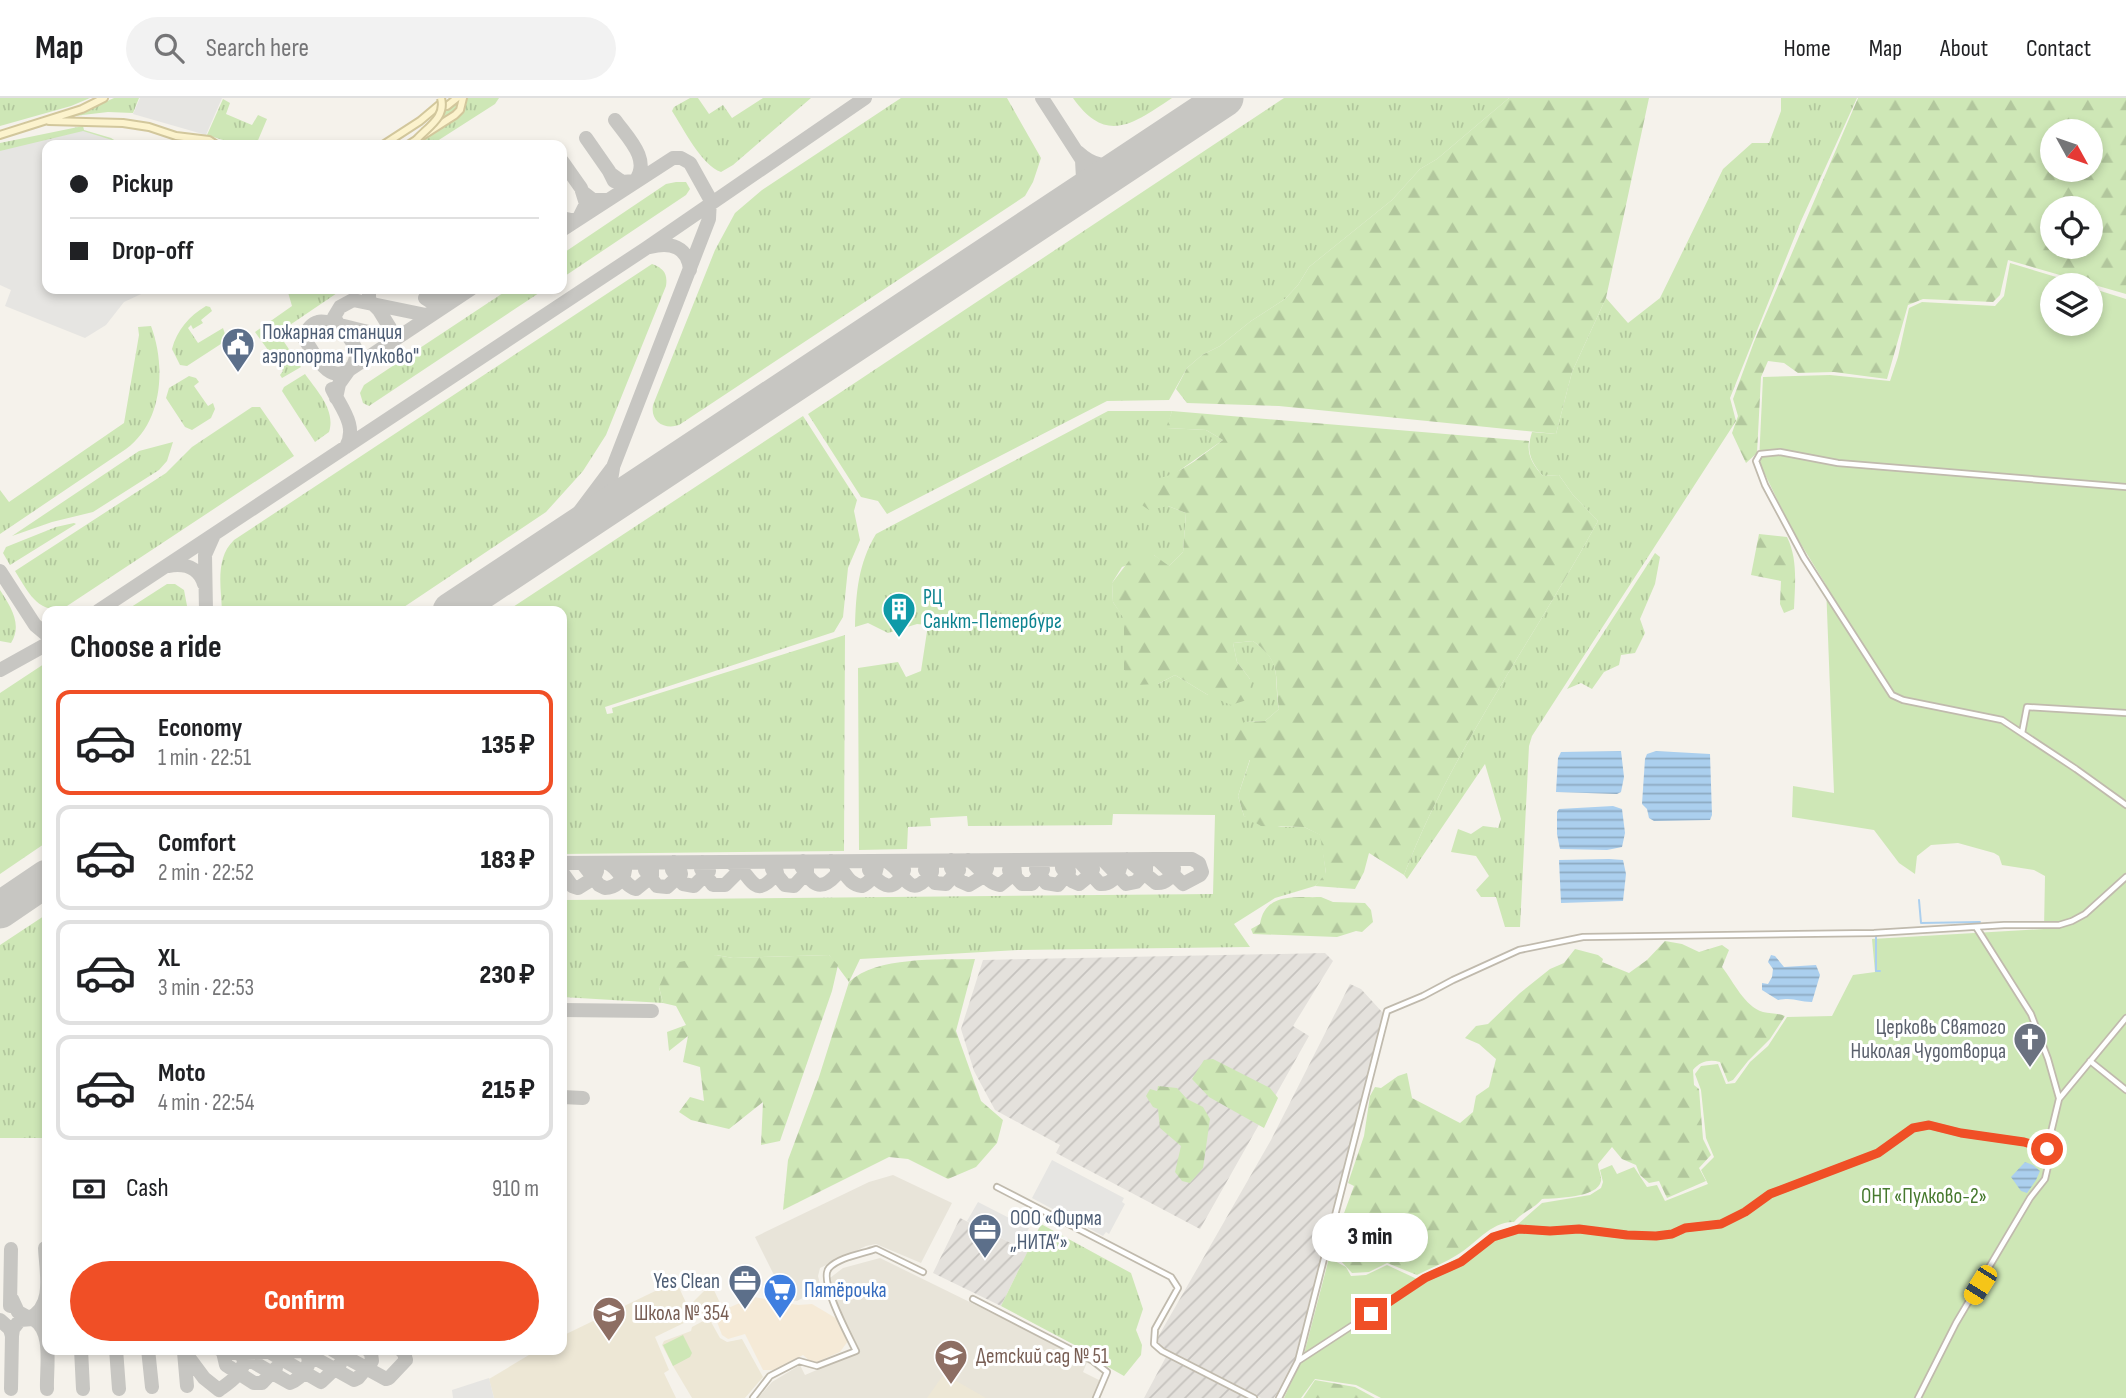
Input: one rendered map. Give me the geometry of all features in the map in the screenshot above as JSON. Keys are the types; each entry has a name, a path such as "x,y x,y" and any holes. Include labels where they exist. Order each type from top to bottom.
{"street":[{"path":"0,135 49,121 104,98"},
{"path":"447,106 457,98"},
{"path":"417,139 456,115 463,98"},
{"path":"391,140 439,105 443,109 441,115 417,139"},
{"path":"49,121 123,123 149,127 194,140"},
{"path":"176,136 184,140"},
{"path":"2126,487 1838,463 1780,452 1760,454 1755,461 1804,558 1889,692 1903,700 2002,720 2077,769 2126,806"},
{"path":"2022,733 2026,707 2126,713"},
{"path":"1279,1398 1298,1361 1387,1011 1519,950 1583,937 1874,933 2041,926 2072,921 2085,914 2126,877"},
{"path":"1976,927 2031,1014 2059,1099"},
{"path":"1918,1398 1956,1323 2030,1198 2045,1179 2048,1166 2047,1149 2059,1099 2126,1018"},
{"path":"2090,1060 2126,1090"},
{"path":"1298,1361 1425,1278 1461,1262 1493,1237 1519,1229 1579,1229 1656,1236 1672,1234 1685,1228 1721,1224 1745,1212 1770,1194 1878,1153 1913,1128 1929,1125 1961,1133 2024,1142 2047,1149"},
{"path":"997,1187 1176,1282 1178,1288 1153,1338 1157,1348 1254,1398"},
{"path":"753,1398 770,1376 799,1361 817,1366 856,1351 829,1292 825,1276 827,1270 835,1264 876,1249 923,1272"},
{"path":"973,1299 1086,1356 1107,1373 1096,1398"}],"shaded area":[{"path":"140,98 222,98 206,135 133,114"},
{"path":"83,131 112,140 46,140"},
{"path":"42,141 42,294 141,294 124,302 106,325 85,338 5,306 11,290 0,285 0,151"},
{"path":"1325,953 1333,961 1293,1026 1309,1036 1200,1229 1056,1153 1060,1145 995,1110 974,1071 961,1029 983,960"},
{"path":"1350,984 1361,989 1383,1013 1296,1364 1274,1398 1261,1398 1154,1344 1271,1140"},
{"path":"1052,1160 1124,1198 1122,1202 1125,1204 1109,1234 1106,1232 1103,1236 1032,1198"},
{"path":"893,1175 952,1203 921,1263 876,1244 866,1246 820,1268 818,1276 821,1288 797,1301 786,1299 755,1237 869,1182"},
{"path":"978,1202 1029,1228 1019,1247 967,1221"},
{"name":"ООО «Фирма „НИТА“»","path":"960,1218 1028,1251 1001,1306 933,1273"},
{"path":"880,1258 1088,1360 1083,1372 1101,1381 1093,1398 758,1398 772,1382 800,1365 805,1375 859,1352 829,1287 830,1278 843,1268"},
{"name":"Школа № 354","path":"676,1281 688,1307 711,1284 721,1305 655,1337 669,1370 664,1373 676,1398 494,1398 489,1379 529,1355 567,1355 567,1334"},
{"path":"754,1297 798,1305 812,1304 839,1320 848,1341 840,1352 817,1362 812,1363 803,1355 774,1370 763,1370 745,1334 728,1339 722,1335 714,1314"},
{"name":"Школа № 354","path":"705,1320 711,1322 720,1338 727,1342 742,1339 763,1377 745,1398 692,1398 662,1345 664,1341 691,1331 692,1327"},
{"path":"1167,1355 1247,1398 1144,1398"},
{"name":"Детский сад № 51","path":"944,1374 986,1398 927,1398"},
{"path":"489,1378 494,1398 453,1398 452,1390"}],"green space":[{"path":"0,98 90,98 0,126"},
{"path":"114,98 139,98 133,113 108,112 74,116"},
{"path":"459,98 499,98 495,104 439,140 422,140 421,128 453,106"},
{"path":"690,98 698,98 709,114 723,105 732,118 763,98 811,98 733,165 721,172 700,155 672,111"},
{"path":"901,98 1007,98 1041,158 1025,196 679,425 664,425 656,420 653,405 715,250 735,213 762,190"},
{"path":"1073,98 1172,98 1132,122 1109,126 1085,113"},
{"path":"1284,98 1509,98 1437,159 1420,169 1392,200 1309,267 1285,299 1187,368 1169,400 1107,401 887,514 878,501 861,497 808,414"},
{"path":"1509,98 1649,98 1606,298 1572,372 1556,434 1279,406 1187,403 1176,389 1187,368 1285,299 1309,267 1392,200 1420,169 1437,159"},
{"path":"1781,98 1857,98 1801,221 1730,398 1736,421 1532,736 1529,746 1520,927 1505,927 1496,897 1481,897 1476,890 1489,876 1476,856 1451,852 1458,829 1471,834 1483,826 1498,828 1501,819 1485,764 1407,879 1404,875 1423,828 1470,739 1598,521 1573,495 1559,475 1543,476 1539,471 1529,450 1532,432 1556,434 1572,372 1606,298 1628,323 1660,298 1723,169 1752,143 1769,143 1781,111"},
{"path":"1858,98 2126,98 2126,294 2103,287 2103,273 2053,273 2008,260 2000,295 1993,302 1923,299 1908,305 1887,379 1834,372 1798,373 1784,363 1768,361 1761,377 1757,453 1746,463 1732,433 1738,416 1733,399 1754,342"},
{"path":"223,99 230,103 226,114 252,125 258,115 267,119 258,140 223,140 207,135"},
{"path":"83,126 84,130 114,140 90,135 64,140 42,140 42,144 0,152 0,143"},
{"path":"686,182 690,189 686,195 567,275 567,251 666,184"},
{"name":"ОНТ «Пулково-2»","path":"2010,263 2043,273 2040,273 2040,336 2103,336 2103,292 2126,299 2126,1398 1381,1398 1356,1385 1315,1379 1301,1398 1284,1398 1304,1354 1329,1258 1346,1267 1351,1276 1366,1275 1387,1265 1417,1279 1460,1257 1490,1235 1517,1225 1542,1203 1590,1195 1601,1188 1603,1182 1600,1170 1612,1165 1617,1174 1634,1167 1647,1187 1657,1185 1665,1201 1708,1184 1701,1170 1714,1157 1706,1138 1701,1090 1695,1074 1701,1066 1718,1064 1726,1084 1735,1083 1750,1062 1768,1046 1787,1017 1832,1016 1853,975 1875,972 1872,939 2044,929 2045,876 2034,870 2002,865 1999,856 1994,853 1958,843 1931,845 1917,856 1915,874 1899,863 1874,830 1792,817 1793,786 1834,793 1826,585 1791,528 1759,462 1763,377 1830,375 1890,381 1909,308 1922,302 1995,306 2004,296"},
{"path":"652,264 664,272 666,286 606,435 583,471 546,512 405,606 222,606 222,564 228,547 234,540"},
{"path":"288,294 336,294 278,333 301,367 282,378 280,375 283,371 255,332 292,306"},
{"path":"501,294 537,294 369,406 363,403 360,393 364,385"},
{"path":"206,306 212,311 201,320 203,323 193,329 191,325 188,328 198,343 223,328 227,340 187,366 180,365 172,349 177,336 189,319"},
{"path":"151,326 159,358 158,392 148,424 138,438 126,449 0,534 0,490 9,502 124,423 139,335 138,327"},
{"path":"305,374 324,401 330,416 329,432 315,442 282,391"},
{"path":"189,376 196,378 199,382 194,386 208,406 213,403 215,409 211,418 192,430 185,427 166,398 169,388"},
{"path":"252,407 260,407 294,456 67,606 44,606 34,599 15,571 166,473 192,447"},
{"path":"1108,411 1172,411 1167,428 1206,430 1223,440 1173,475 1154,482 1168,506 1186,513 1183,552 1168,567 1154,555 1122,567 1112,583 1113,602 1124,618 1124,670 1158,684 1175,675 1208,695 1250,679 1237,662 1233,643 1253,641 1263,649 1275,670 1279,709 1265,721 1245,722 1250,759 1238,796 1244,816 1281,827 1304,827 1321,835 1326,874 1315,886 1275,898 1234,924 1250,947 1018,950 860,959 849,982 829,955 733,958 716,955 659,987 663,1003 567,997 567,900 1213,894 1215,815 1113,814 1112,825 968,826 967,816 930,818 931,826 908,827 907,849 859,850 858,668 898,662 906,677 921,671 928,625 917,624 888,633 868,623 855,627 859,579 865,556 876,534"},
{"path":"1172,411 1529,441 1530,456 1539,472 1543,476 1559,475 1573,495 1598,521 1470,739 1423,828 1404,875 1369,853 1364,872 1355,889 1315,886 1326,873 1320,835 1304,827 1261,826 1244,816 1238,796 1250,760 1231,759 1228,730 1245,722 1265,721 1279,709 1273,663 1253,641 1233,643 1237,662 1250,679 1250,699 1231,705 1175,675 1158,684 1136,685 1124,670 1124,619 1113,602 1112,583 1135,553 1154,555 1169,566 1183,552 1186,513 1168,506 1149,510 1133,499 1135,480 1160,478 1182,469 1223,440 1206,430 1166,428"},
{"path":"803,416 857,500 854,511 860,540 848,568 843,617 834,632 605,707 607,714 613,713 612,708 845,635 844,851 567,854 567,606 515,606"},
{"path":"173,442 167,461 159,470 93,512 12,536 139,451"},
{"path":"76,524 10,565 3,553 6,547 56,527"},
{"path":"1759,534 1787,537 1793,554 1794,609 1784,613 1780,604 1781,581 1751,575"},
{"path":"1655,553 1660,557 1655,584 1640,619 1645,633 1635,653 1621,655 1619,665 1604,672 1592,689 1581,683 1567,689"},
{"path":"167,584 175,584 184,590 187,606 133,606"},
{"path":"0,590 15,622 16,629 11,643 0,641"},
{"path":"42,665 42,845 0,874 0,693"},
{"path":"1321,897 1333,902 1365,903 1371,910 1373,922 1362,932 1356,931 1337,937 1253,934 1251,929 1260,924 1268,906 1275,902 1292,898"},
{"path":"42,917 42,1138 0,1138 0,945"},
{"path":"1665,941 1682,944 1699,952 1722,945 1729,950 1722,967 1750,1005 1763,1012 1785,1016 1770,1039 1733,1080 1728,1082 1720,1062 1705,1062 1693,1070 1694,1085 1699,1089 1703,1139 1711,1155 1699,1168 1706,1181 1667,1198 1659,1181 1649,1183 1640,1175 1636,1165 1622,1159 1612,1147 1598,1164 1601,1181 1592,1191 1576,1196 1542,1199 1514,1222 1498,1225 1464,1251 1417,1275 1387,1263 1369,1272 1352,1273 1331,1255 1342,1239 1336,1235 1354,1186 1348,1183 1364,1136 1370,1096 1375,1087 1381,1088 1407,1073 1412,1098 1460,1123 1473,1112 1476,1096 1489,1087 1496,1059 1479,1044 1465,1038 1476,1026 1488,1024 1520,993 1550,969 1564,963 1575,949 1598,955 1603,959 1602,962 1629,973 1647,960"},
{"path":"716,955 733,958 829,955 838,965 832,991 780,1141 761,1145 763,1102 729,1129 691,1120 679,1112 690,1097 704,1101 700,1067 683,1062 688,1036 669,1051 667,1032 686,1025 676,1006 663,1003 659,987 669,964"},
{"path":"975,959 956,1031 981,1101 1003,1120 997,1143 976,1167 948,1179 908,1159 889,1157 783,1210 788,1160 819,1077 849,982 875,968 891,964"},
{"path":"1213,1059 1270,1088 1278,1098 1264,1128 1209,1097 1192,1079 1204,1060"},
{"path":"1158,1086 1177,1088 1187,1099 1203,1107 1210,1119 1203,1168 1190,1183 1182,1181 1175,1172 1181,1146 1160,1128 1158,1109 1153,1107 1146,1096 1150,1089 1157,1091"},
{"path":"1041,1224 1131,1273 1143,1309 1136,1330 1142,1345 1141,1355 1124,1376 1084,1350 1001,1306"},
{"path":"683,1335 692,1353 690,1357 673,1366 663,1345"},
{"path":"1315,1380 1355,1387 1375,1398 1303,1398"}],"water":[{"path":"1621,751 1624,777 1621,792 1556,792 1558,758 1561,752"},
{"path":"1656,751 1710,754 1710,820 1654,821 1649,818 1647,809 1642,804 1645,759 1647,754"},
{"path":"1613,806 1622,809 1625,833 1622,847 1607,850 1560,849 1557,834 1559,809"},
{"path":"1559,860 1623,860 1626,874 1623,901 1561,903"},
{"path":"1771,955 1784,967 1816,965 1820,975 1812,1002 1778,1000 1762,990 1762,983 1768,984 1772,977 1773,969 1768,962"},
{"path":"2025,1162 2040,1171 2027,1193 2021,1191 2011,1177"}],"waterway":[{"path":"1919,900 1921,923 1980,922"},
{"path":"1987,923 2015,923"},
{"path":"1876,934 1876,971 1880,971"},
{"path":"1771,937 1808,936"}],"taxiway":[{"path":"106,606 645,249 865,98"},
{"path":"1042,98 1082,160 1083,178 1072,199"},
{"path":"611,174 622,182 635,181 641,165 636,149 615,120"},
{"path":"586,138 614,181"},
{"path":"1078,152 1101,165 1127,163"},
{"path":"535,555 577,515 613,467 709,219 710,199 690,163 681,158 673,158 567,227"},
{"path":"567,168 581,188 586,204 579,218 567,219"},
{"path":"584,193 593,200 607,200"},
{"path":"650,247 664,245 677,248 686,256 690,270"},
{"path":"369,294 369,300 390,328 388,342"},
{"path":"449,294 458,296"},
{"path":"425,298 436,305 447,305 451,294"},
{"path":"336,398 339,384 349,370 463,294"},
{"path":"405,333 381,334 364,331 347,327 339,325 337,325 328,322 320,322 311,326 304,338 324,367 337,374 353,366 356,358 351,340 342,329 338,323 334,317 340,307 353,300 426,315 436,312"},
{"path":"332,389 349,424 346,447"},
{"path":"613,468 613,487 622,493 630,493"},
{"path":"206,606 205,555 213,537"},
{"path":"168,566 180,565 195,570 204,584"},
{"path":"0,571 35,625 42,631"},
{"path":"0,670 42,647"},
{"path":"1127,859 1156,883 1168,879 1174,868"},
{"path":"1157,859 1192,859 1199,863 1202,872 1183,884 1157,859"},
{"path":"567,863 1157,859"},
{"path":"925,870 935,883 946,884 959,870 951,860"},
{"path":"968,860 990,881 1000,885 1015,873 1014,864 1007,861"},
{"path":"1036,869 1046,883 1058,885 1069,872 1068,864 1063,860"},
{"path":"1078,860 1100,884 1113,880 1120,868"},
{"path":"1103,860 1126,884 1136,882 1146,871 1146,866"},
{"path":"772,869 785,885 794,886 807,872 807,865 803,861"},
{"path":"831,861 836,863 848,879 862,886 876,872 877,865 869,861"},
{"path":"886,861 912,885 918,885 932,872 932,865 924,861"},
{"path":"1009,870 1022,884 1032,884 1043,870 1042,864 1036,861"},
{"path":"645,870 657,886 667,887 681,874 679,866 674,862"},
{"path":"672,870 683,884 694,886 709,871 708,866 702,862"},
{"path":"701,869 713,885 725,885 737,873 737,867 730,862"},
{"path":"733,862 758,886 769,882 777,873 775,865 770,862"},
{"path":"801,866 813,882 821,885 837,874 837,866 832,862"},
{"path":"582,863 599,885 605,888 618,883 625,870"},
{"path":"607,863 627,884 636,889 652,876 652,868 646,863"},
{"path":"951,868 960,881 969,885 984,876 987,868"},
{"path":"1062,868 1072,881 1079,884 1093,869"},
{"path":"869,870 879,881 888,885 896,883 904,870"},
{"path":"567,879 572,886 578,888 594,878 597,871"},
{"path":"567,1010 652,1011"},
{"path":"567,1097 583,1098"},
{"path":"10,1306 11,1249"},
{"path":"12,1299 18,1312 29,1318 42,1307"},
{"path":"12,1336 13,1329 20,1320 33,1319 42,1328"},
{"path":"0,1320 10,1329 12,1336 11,1389"},
{"path":"47,1355 47,1389"},
{"path":"81,1355 83,1389"},
{"path":"116,1355 119,1389"},
{"path":"149,1355 152,1387"},
{"path":"184,1355 187,1386"},
{"path":"187,1355 204,1378 219,1390 240,1372 244,1356"},
{"path":"224,1355 226,1365 254,1383 262,1383 276,1368"},
{"path":"241,1355 290,1383 305,1371 307,1355"},
{"path":"274,1355 321,1382 340,1364"},
{"path":"309,1355 354,1380 372,1361 371,1355"},
{"path":"342,1355 386,1379 406,1360 405,1355"}],"runway":[{"path":"459,606 1225,98"},
{"path":"0,910 42,881"}],"place":[{"name":"Пожарная станция аэропорта \"Пулково\"","path":"238,374"},
{"name":"РЦ Санкт-Петербург","path":"899,639"},
{"name":"Церковь Святого Николая Чудотворца","path":"2030,1069"},
{"name":"ООО «Фирма „НИТА“»","path":"985,1260"},
{"name":"Yes Clean","path":"745,1311"},
{"name":"Пятёрочка","path":"780,1320"},
{"name":"Школа № 354","path":"609,1343"},
{"name":"Детский сад № 51","path":"951,1386"}],"route":[{"path":"1371,1314 1425,1278 1461,1262 1493,1237 1519,1229 1579,1229 1656,1236 1672,1234 1685,1228 1721,1224 1745,1212 1770,1194 1878,1153 1913,1128 1929,1125 1961,1133 2024,1142 2047,1149"}]}
